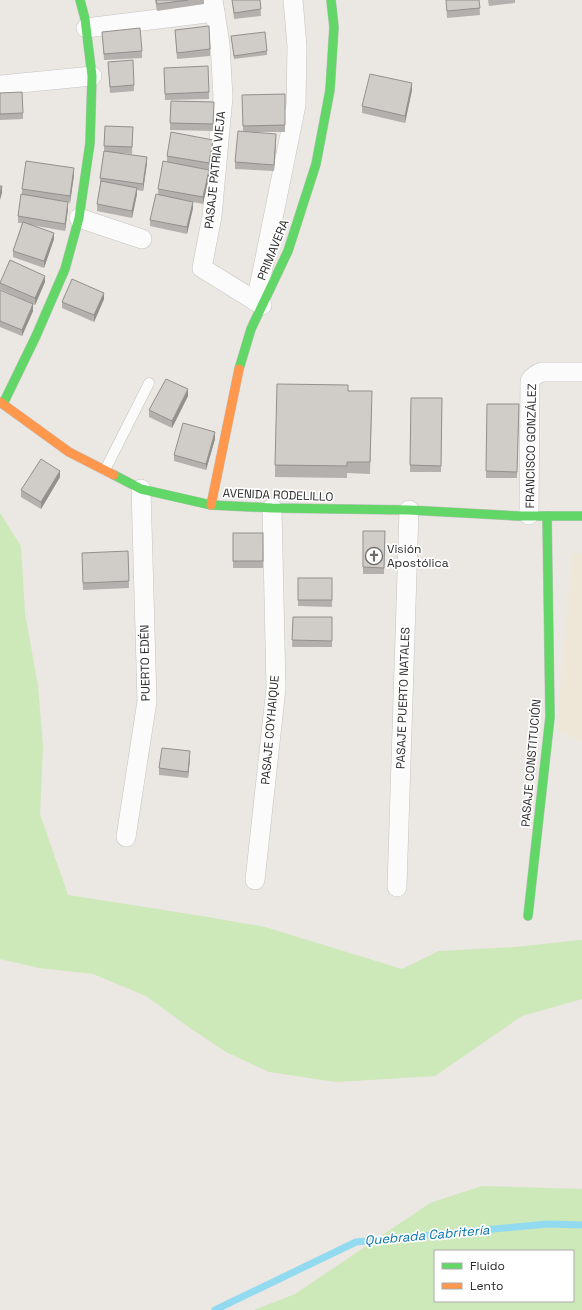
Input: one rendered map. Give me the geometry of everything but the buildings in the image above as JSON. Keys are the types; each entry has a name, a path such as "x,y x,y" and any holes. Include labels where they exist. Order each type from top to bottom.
{"street":[{"path":"2,403 36,336 65,269 79,218 90,143 92,76 86,28 80,0"},
{"path":"259,303 296,105 297,46 293,0"},
{"name":"PRIMAVERA","path":"211,505 241,360 259,303 288,251 316,164 330,90 334,27 331,0"},
{"path":"86,28 214,6"},
{"name":"PASAJE PATRIA VIEJA","path":"214,6 220,44 223,97 212,216 202,268 259,303"},
{"path":"0,85 92,76"},
{"path":"79,218 142,239"},
{"name":"FRANCISCO GONZÁLEZ","path":"538,515 529,385 532,377 542,372 582,372"},
{"name":"AVENIDA RODELILLO","path":"2,403 69,452 141,489 211,505 272,508 409,510 518,516 582,516"},
{"name":"PUERTO EDÉN","path":"126,837 147,701 141,489"},
{"name":"PASAJE COYHAIQUE","path":"255,880 276,688 272,508"},
{"name":"PASAJE PUERTO NATALES","path":"397,887 409,510"},
{"name":"PASAJE CONSTITUCIÓN","path":"528,916 550,717 538,515"}],"lane":[{"path":"106,470 149,383"}],"shaded area":[{"path":"582,553 582,742 557,730 572,554"}],"green space":[{"path":"0,513 21,546 25,613 38,686 43,747 40,814 68,895 265,927 402,969 439,951 515,947 582,940 582,999 522,1016 435,1076 336,1082 269,1072 226,1052 146,996 93,974 39,968 0,959"},
{"path":"482,1186 582,1189 582,1310 254,1310 295,1294 430,1203"}],"waterway":[{"name":"Quebrada Cabritería","path":"215,1310 356,1242 547,1224 582,1225"}],"traffic: fast":[{"path":"3,404 36,336 65,269 79,218 90,143 92,76 85,19 80,0"},
{"path":"239,369 251,329 288,251 316,164 330,90 334,27 331,0"},
{"path":"114,475 141,489 211,505 272,508 409,510 518,516 582,516"},
{"path":"528,916 550,717 547,516"}],"traffic: slow":[{"path":"211,505 239,369"},
{"path":"0,402 69,452 114,475"}],"place":[{"name":"Visión Apostólica","path":"374,556"}]}
